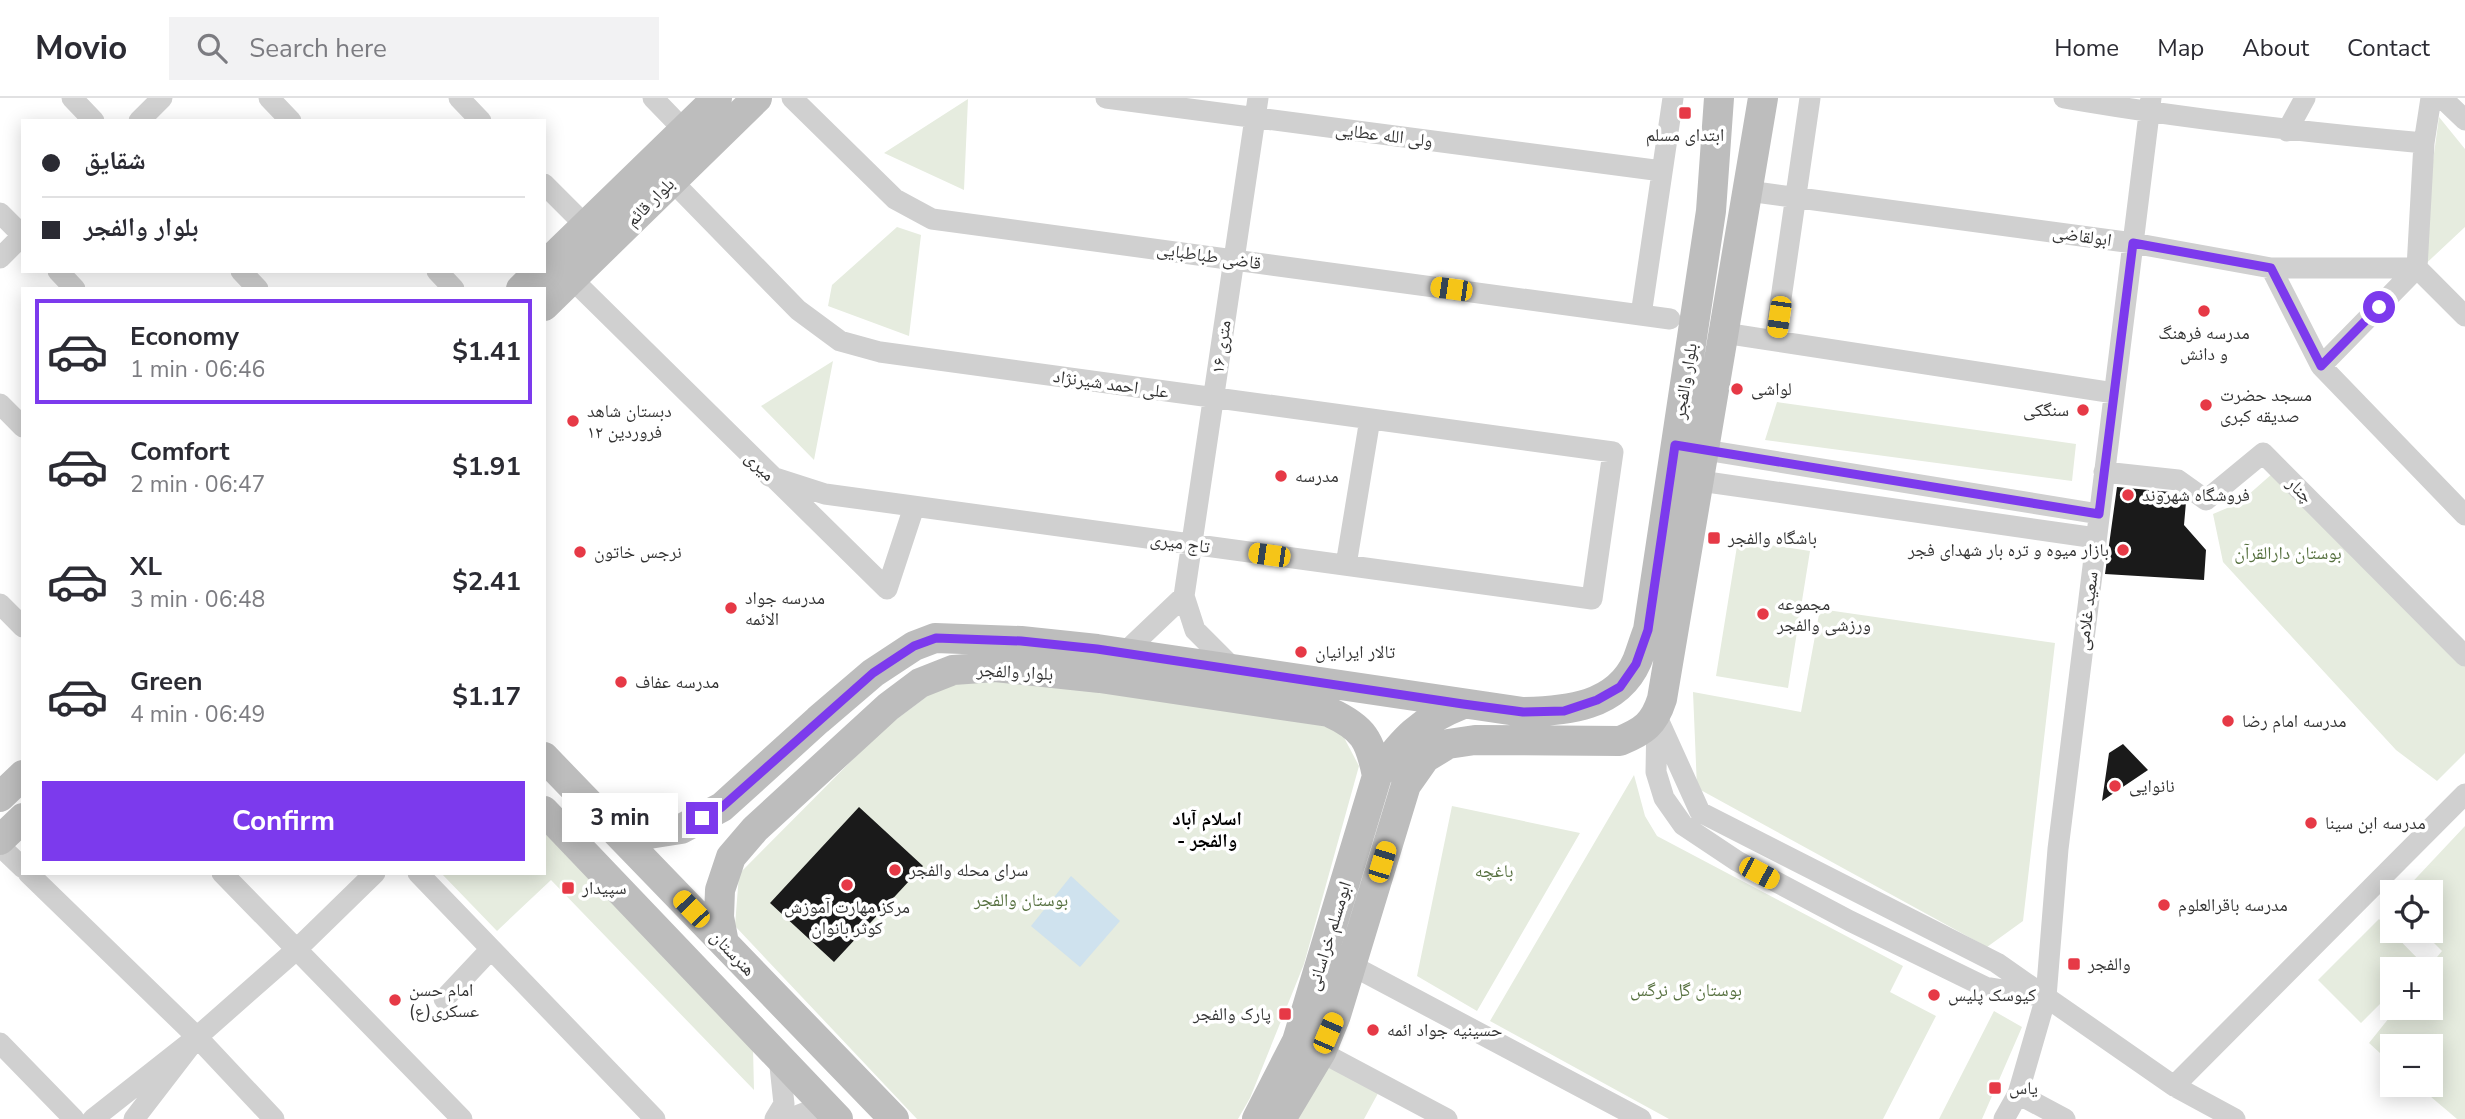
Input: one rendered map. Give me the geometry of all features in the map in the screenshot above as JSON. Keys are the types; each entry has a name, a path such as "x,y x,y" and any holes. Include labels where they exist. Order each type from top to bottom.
{"main road":[{"name":"بلوار قائم","path":"546,264 717,98"},
{"name":"بلوار قائم","path":"546,304 757,98"},
{"name":"بلوار والفجر","path":"598,813 620,827 649,834 681,829 722,807 873,673 914,646 936,638 1021,641 1124,653 1523,712 1564,711 1597,700 1620,687 1636,664 1648,630 1711,211 1719,98"},
{"name":"بلوار والفجر","path":"1657,717 1700,481 1763,98"},
{"path":"523,287 537,273"},
{"path":"1675,445 1705,450"},
{"path":"1670,477 1700,481"},
{"name":"بلوار والفجر","path":"724,943 719,917 720,890 731,856 755,829 888,706 920,683 953,670 995,667 1100,678 1329,712 1347,720 1362,735 1371,748 1377,776"},
{"name":"ابومسلم خراسانی","path":"1257,1119 1297,1041 1377,776 1396,749 1417,728 1436,715 1463,704"},
{"name":"ابومسلم خراسانی","path":"1281,1119 1321,1052 1336,1015 1406,785 1425,758 1448,744 1475,740 1620,741 1639,733 1657,717"},
{"name":"هنرستان","path":"546,759 894,1119"},
{"path":"0,797 21,777"},
{"path":"546,813 833,1114"},
{"path":"0,841 21,820"}],"street":[{"path":"72,98 92,119"},
{"path":"141,119 162,98"},
{"path":"269,98 289,119"},
{"path":"459,98 479,119"},
{"path":"653,98 684,130"},
{"name":"قاضی طباطبایی","path":"792,98 895,199 932,219 1670,319"},
{"name":"ولی الله عطایی","path":"1106,98 1257,108 1662,171"},
{"path":"1641,315 1673,98"},
{"path":"1775,340 1810,98"},
{"path":"2064,98 2150,105 2287,131 2424,143"},
{"path":"2287,131 2305,98"},
{"path":"2321,366 2417,268 2424,143 2431,98"},
{"path":"2442,98 2465,120"},
{"name":"سعید غلامی","path":"2004,1119 2018,1094 2046,997 2058,849 2150,105"},
{"name":"۱۶ متری","path":"1184,596 1257,108"},
{"name":"علی احمد شیرنژاد","path":"672,181 797,310 840,341 880,352 1613,452 1592,599"},
{"path":"546,186 586,226"},
{"name":"ابولقاضی","path":"1748,191 2133,243 2271,268 2417,268"},
{"path":"0,213 21,234"},
{"path":"0,258 21,238"},
{"path":"2271,268 2321,366 2465,515"},
{"path":"2417,268 2465,316"},
{"path":"60,273 73,287"},
{"path":"243,273 256,287"},
{"path":"439,273 452,287"},
{"name":"میری","path":"572,279 769,476 887,589 914,506"},
{"path":"1724,333 2114,393"},
{"path":"0,404 21,426"},
{"path":"1346,565 1370,419"},
{"path":"1705,450 2099,514"},
{"name":"چنار","path":"2104,472 2178,480 2206,500 2263,453 2465,656"},
{"name":"تاج میری","path":"769,476 825,494 1592,599"},
{"path":"1700,481 2096,538"},
{"path":"1124,653 1184,596 1195,630 1235,670"},
{"path":"0,604 21,625"},
{"path":"1657,717 1656,772 1664,798 1683,825 1737,861 1985,987 2046,997 2174,1086 2235,1119"},
{"path":"2174,1086 2465,794"},
{"path":"0,846 21,866"},
{"path":"30,875 197,1037 274,1119"},
{"path":"224,875 462,1119"},
{"path":"93,1119 197,1037 297,950 372,875"},
{"path":"420,875 655,1119"},
{"path":"444,999 491,949"},
{"path":"1351,965 1642,1119"},
{"path":"134,1119 197,1037"},
{"path":"0,1043 74,1119"},
{"path":"1321,1052 1447,1119"},
{"path":"775,1119 784,1104 779,1057"},
{"path":"2018,1094 2065,1119"},
{"path":"789,1119 804,1113 833,1114"}],"green space":[{"path":"968,99 964,190 884,153"},
{"path":"2439,117 2465,149 2465,227 2418,271"},
{"path":"897,227 921,235 909,336 828,306 832,285"},
{"path":"833,361 814,460 761,406"},
{"path":"1777,402 2076,444 2072,481 1765,440"},
{"name":"بوستان دارالقرآن","path":"2281,466 2465,665 2465,753 2437,781 2396,750 2223,562 2213,514 2239,503"},
{"name":"مجموعه ورزشی والفجر","path":"1738,540 1810,551 1788,688 1716,676"},
{"path":"1820,609 2055,643 2023,921 1987,947 1697,788 1693,692 1801,712"},
{"name":"بوستان والفجر","path":"1015,678 1339,728 1359,766 1304,964 1250,1098 1238,1119 917,1119 735,926 739,874 882,730 946,682"},
{"name":"بوستان گل نرگس","path":"1634,775 1645,816 1657,836 1903,966 1890,992 1936,1016 1883,1119 1669,1119 1490,1021"},
{"name":"باغچه","path":"1452,806 1580,833 1477,1011 1417,976"},
{"path":"2465,826 2465,1119 2457,1119 2431,1097 2443,1097 2443,1034 2380,1034 2380,1053 2369,1043 2387,1020 2443,1020 2443,957 2437,957 2442,951 2434,943 2443,943 2443,880 2414,880"},
{"path":"546,834 753,1048 754,1090 551,880 497,931 443,875 546,875"},
{"path":"2379,919 2380,943 2402,943 2416,957 2380,957 2380,1004 2361,1023 2318,980"},
{"path":"1994,1011 2022,1027 1982,1119 1939,1119"},
{"path":"1331,1058 1382,1086 1364,1119 1297,1119"}],"water":[{"path":"1071,876 1120,921 1080,967 1031,926"}],"building":[{"path":"2117,487 2170,492 2169,499 2181,498 2186,502 2184,525 2206,550 2204,580 2105,574"},
{"name":"نانوایی","path":"2123,744 2148,770 2102,801 2109,753"},
{"name":"مرکز مهارت آموزش کوثر بانوان","path":"859,807 923,866 834,962 770,903"}],"place":[{"name":"ابتدای مسلم","path":"1685,113"},
{"name":"مدرسه فرهنگ و دانش","path":"2204,311"},
{"name":"لواشی","path":"1737,389"},
{"name":"مسجد حضرت صدیقه کبری","path":"2206,405"},
{"name":"سنگکی","path":"2083,410"},
{"name":"دبستان شاهد ۱۲ فروردین","path":"573,421"},
{"name":"مدرسه","path":"1281,476"},
{"name":"فروشگاه شهروند","path":"2128,495"},
{"name":"باشگاه والفجر","path":"1714,538"},
{"name":"بازار میوه و تره‌ بار شهدای فجر","path":"2123,550"},
{"name":"نرجس خاتون","path":"580,552"},
{"name":"مدرسه جواد الائمه","path":"731,608"},
{"name":"مجموعه ورزشی والفجر","path":"1763,614"},
{"name":"تالار ایرانیان","path":"1301,652"},
{"name":"مدرسه عفاف","path":"621,682"},
{"name":"مدرسه امام رضا","path":"2228,721"},
{"name":"نانوایی","path":"2115,786"},
{"name":"مدرسه ابن سینا","path":"2311,823"},
{"name":"سرای محله والفجر","path":"895,870"},
{"name":"مرکز مهارت آموزش کوثر بانوان","path":"847,885"},
{"name":"سپیدار","path":"568,888"},
{"name":"مدرسه باقرالعلوم","path":"2164,905"},
{"name":"والفجر","path":"2074,964"},
{"name":"کیوسک پلیس","path":"1934,995"},
{"name":"امام حسن عسکری(ع)","path":"395,1000"},
{"name":"پارک والفجر","path":"1285,1014"},
{"name":"حسینیه جواد ائمه","path":"1373,1030"},
{"name":"یاس","path":"1995,1088"}],"district":[{"name":"اسلام آباد - والفجر","path":"1207,829"}],"route":[{"path":"702,818 722,807 873,673 914,646 936,638 1021,641 1097,649 1523,712 1564,711 1597,700 1620,687 1636,664 1648,630 1675,445 2099,514 2133,243 2271,268 2321,366 2379,307"}]}
